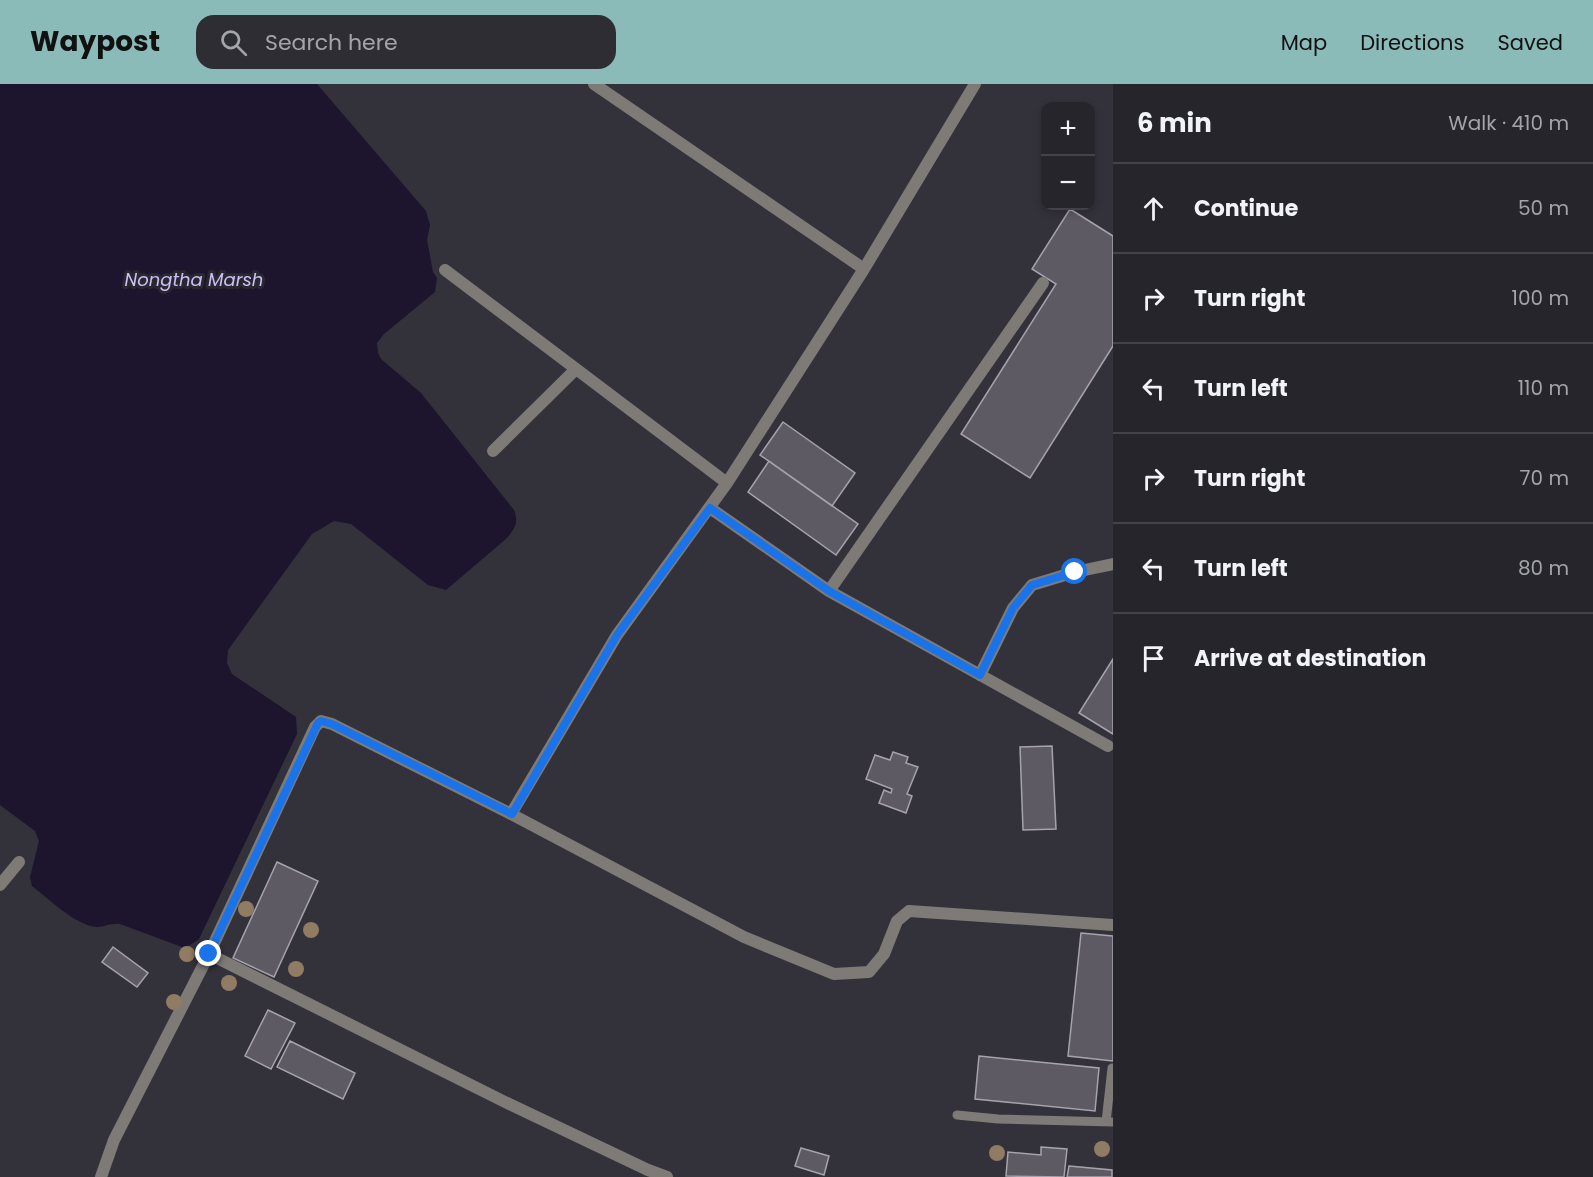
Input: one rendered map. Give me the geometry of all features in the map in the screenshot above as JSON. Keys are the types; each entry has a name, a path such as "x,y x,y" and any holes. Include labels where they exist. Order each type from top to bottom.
{"street":[{"path":"512,814 617,635 727,483 864,269 975,84"},
{"path":"601,86 864,269"},
{"path":"445,270 727,483"},
{"path":"829,591 1043,283"},
{"path":"492,451 576,369"},
{"path":"710,508 829,591 1108,746"},
{"path":"980,675 1013,608 1032,585 1113,564"},
{"path":"101,1177 114,1140 209,954 315,727 321,721 332,724 512,814 744,937 834,974 869,972 884,954 897,921 909,910 1113,926"},
{"path":"0,885 19,862"},
{"path":"209,954 503,1101 667,1177"}],"lane":[{"path":"957,1115 998,1119 1109,1122 1112,1068"}],"water":[{"name":"Nongtha Marsh","path":"0,84 317,84 426,211 430,225 427,240 433,272 437,278 435,292 384,334 377,343 378,353 381,359 421,393 514,510 516,518 515,525 507,538 446,590 428,585 351,524 334,521 312,534 228,650 227,663 232,674 296,717 297,734 199,939 182,947 120,924 97,927 80,922 54,904 32,886 30,877 39,841 35,831 0,805"}],"building":[{"path":"1069,210 1113,236 1113,346 1030,478 961,434 1056,284 1032,269"},
{"path":"783,422 855,473 832,506 760,455"},
{"path":"769,461 858,524 836,555 748,492"},
{"path":"1113,659 1113,734 1079,713"},
{"path":"1052,746 1056,829 1023,830 1020,747"},
{"path":"893,752 908,757 906,763 918,767 907,794 912,796 906,813 879,803 884,790 891,793 892,789 866,779 875,755 890,760"},
{"path":"277,862 318,881 274,977 233,958"},
{"path":"1081,933 1113,936 1113,1061 1068,1056"},
{"path":"113,947 148,973 137,987 102,962"},
{"path":"268,1010 295,1023 271,1069 245,1056"},
{"path":"290,1041 355,1073 343,1099 277,1067"},
{"path":"979,1056 1099,1068 1095,1111 975,1099"},
{"path":"1041,1147 1067,1149 1064,1177 1006,1176 1008,1152 1041,1155"},
{"path":"801,1148 829,1156 824,1175 795,1166"},
{"path":"1069,1166 1112,1170 1112,1177 1067,1177"}],"route":[{"path":"209,954 318,723 327,721 512,814 617,635 710,508 829,591 980,675 1013,608 1032,585 1075,572"}]}
